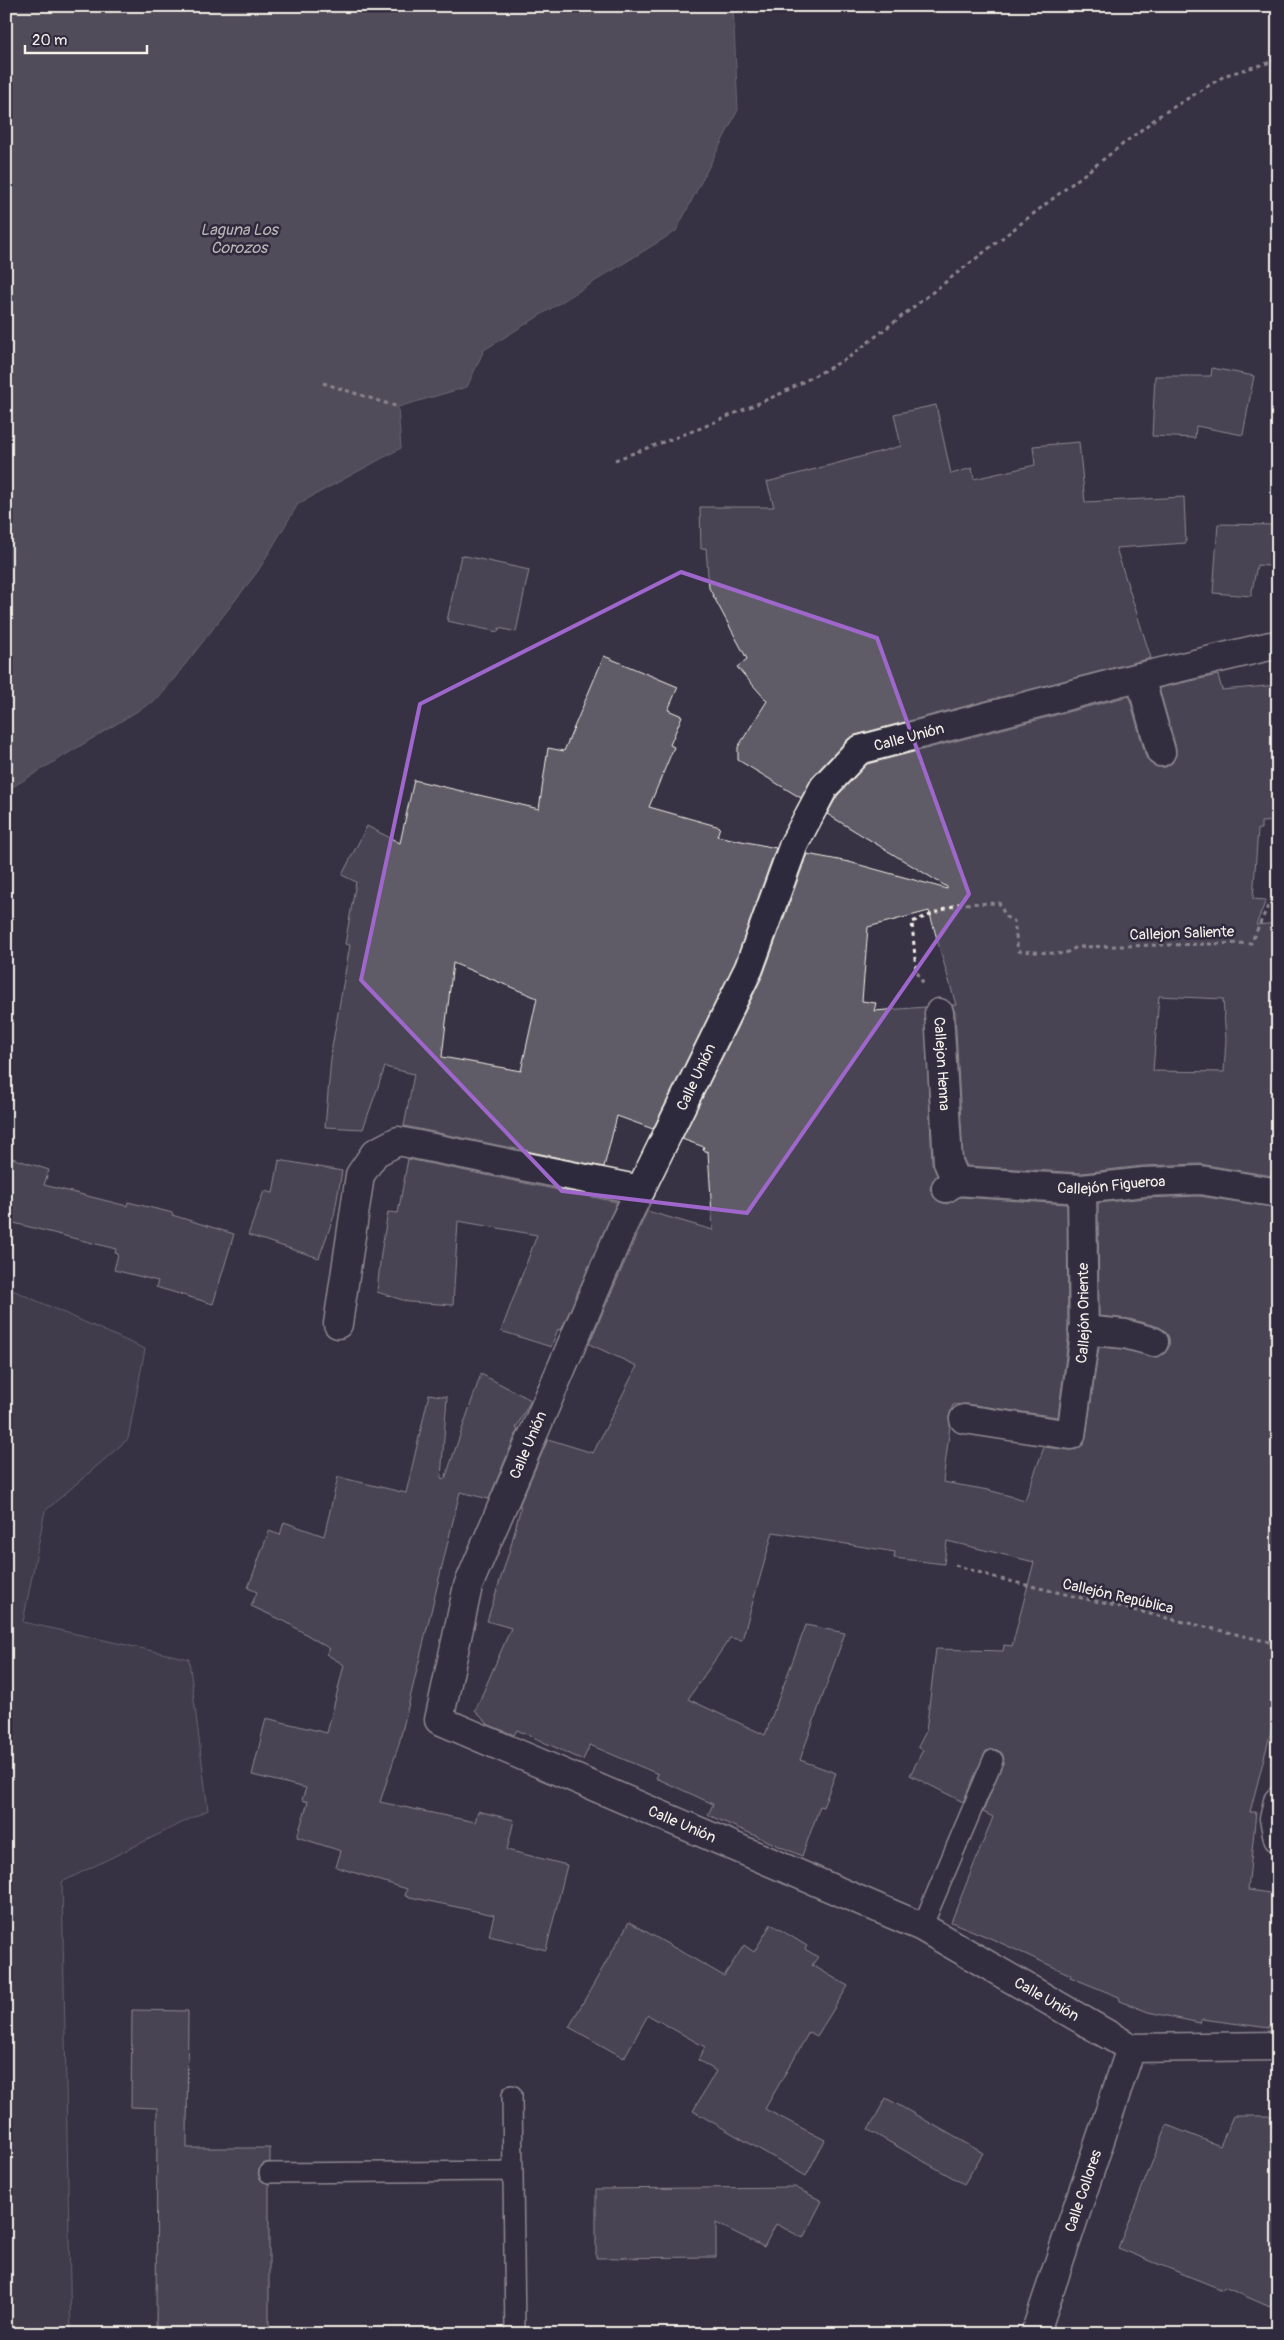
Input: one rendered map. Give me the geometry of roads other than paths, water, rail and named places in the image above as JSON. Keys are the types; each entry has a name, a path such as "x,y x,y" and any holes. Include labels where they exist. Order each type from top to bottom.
{"street":[{"name":"Calle Unión","path":"1131,2048 922,1926 439,1720 468,1586 623,1225 749,968 794,844 824,787 860,750 1140,677 1270,646 1278,647"},
{"path":"1140,677 1161,752"},
{"name":"Callejon Henna","path":"939,1013 951,1184"},
{"path":"338,1324 360,1175 375,1153 398,1141 520,1164 641,1190"},
{"name":"Callejón Figueroa","path":"951,1184 1082,1189 1200,1180 1278,1194"},
{"name":"Callejón Oriente","path":"964,1419 1071,1435 1084,1341 1082,1189"},
{"path":"1083,1330 1125,1334 1154,1342"},
{"path":"1278,1801 1274,1819 1278,1838"},
{"path":"1131,2048 1278,2046"},
{"name":"Calle Collores","path":"1035,2334 1131,2048"}],"lane":[{"path":"922,1926 993,1760"},
{"path":"512,2095 515,2334"},
{"path":"270,2173 512,2171"}],"water":[{"name":"Laguna Los Corozos","path":"6,6 733,6 738,110 676,231 484,350 467,387 398,407 401,448 298,504 258,571 159,698 6,791"}]}
